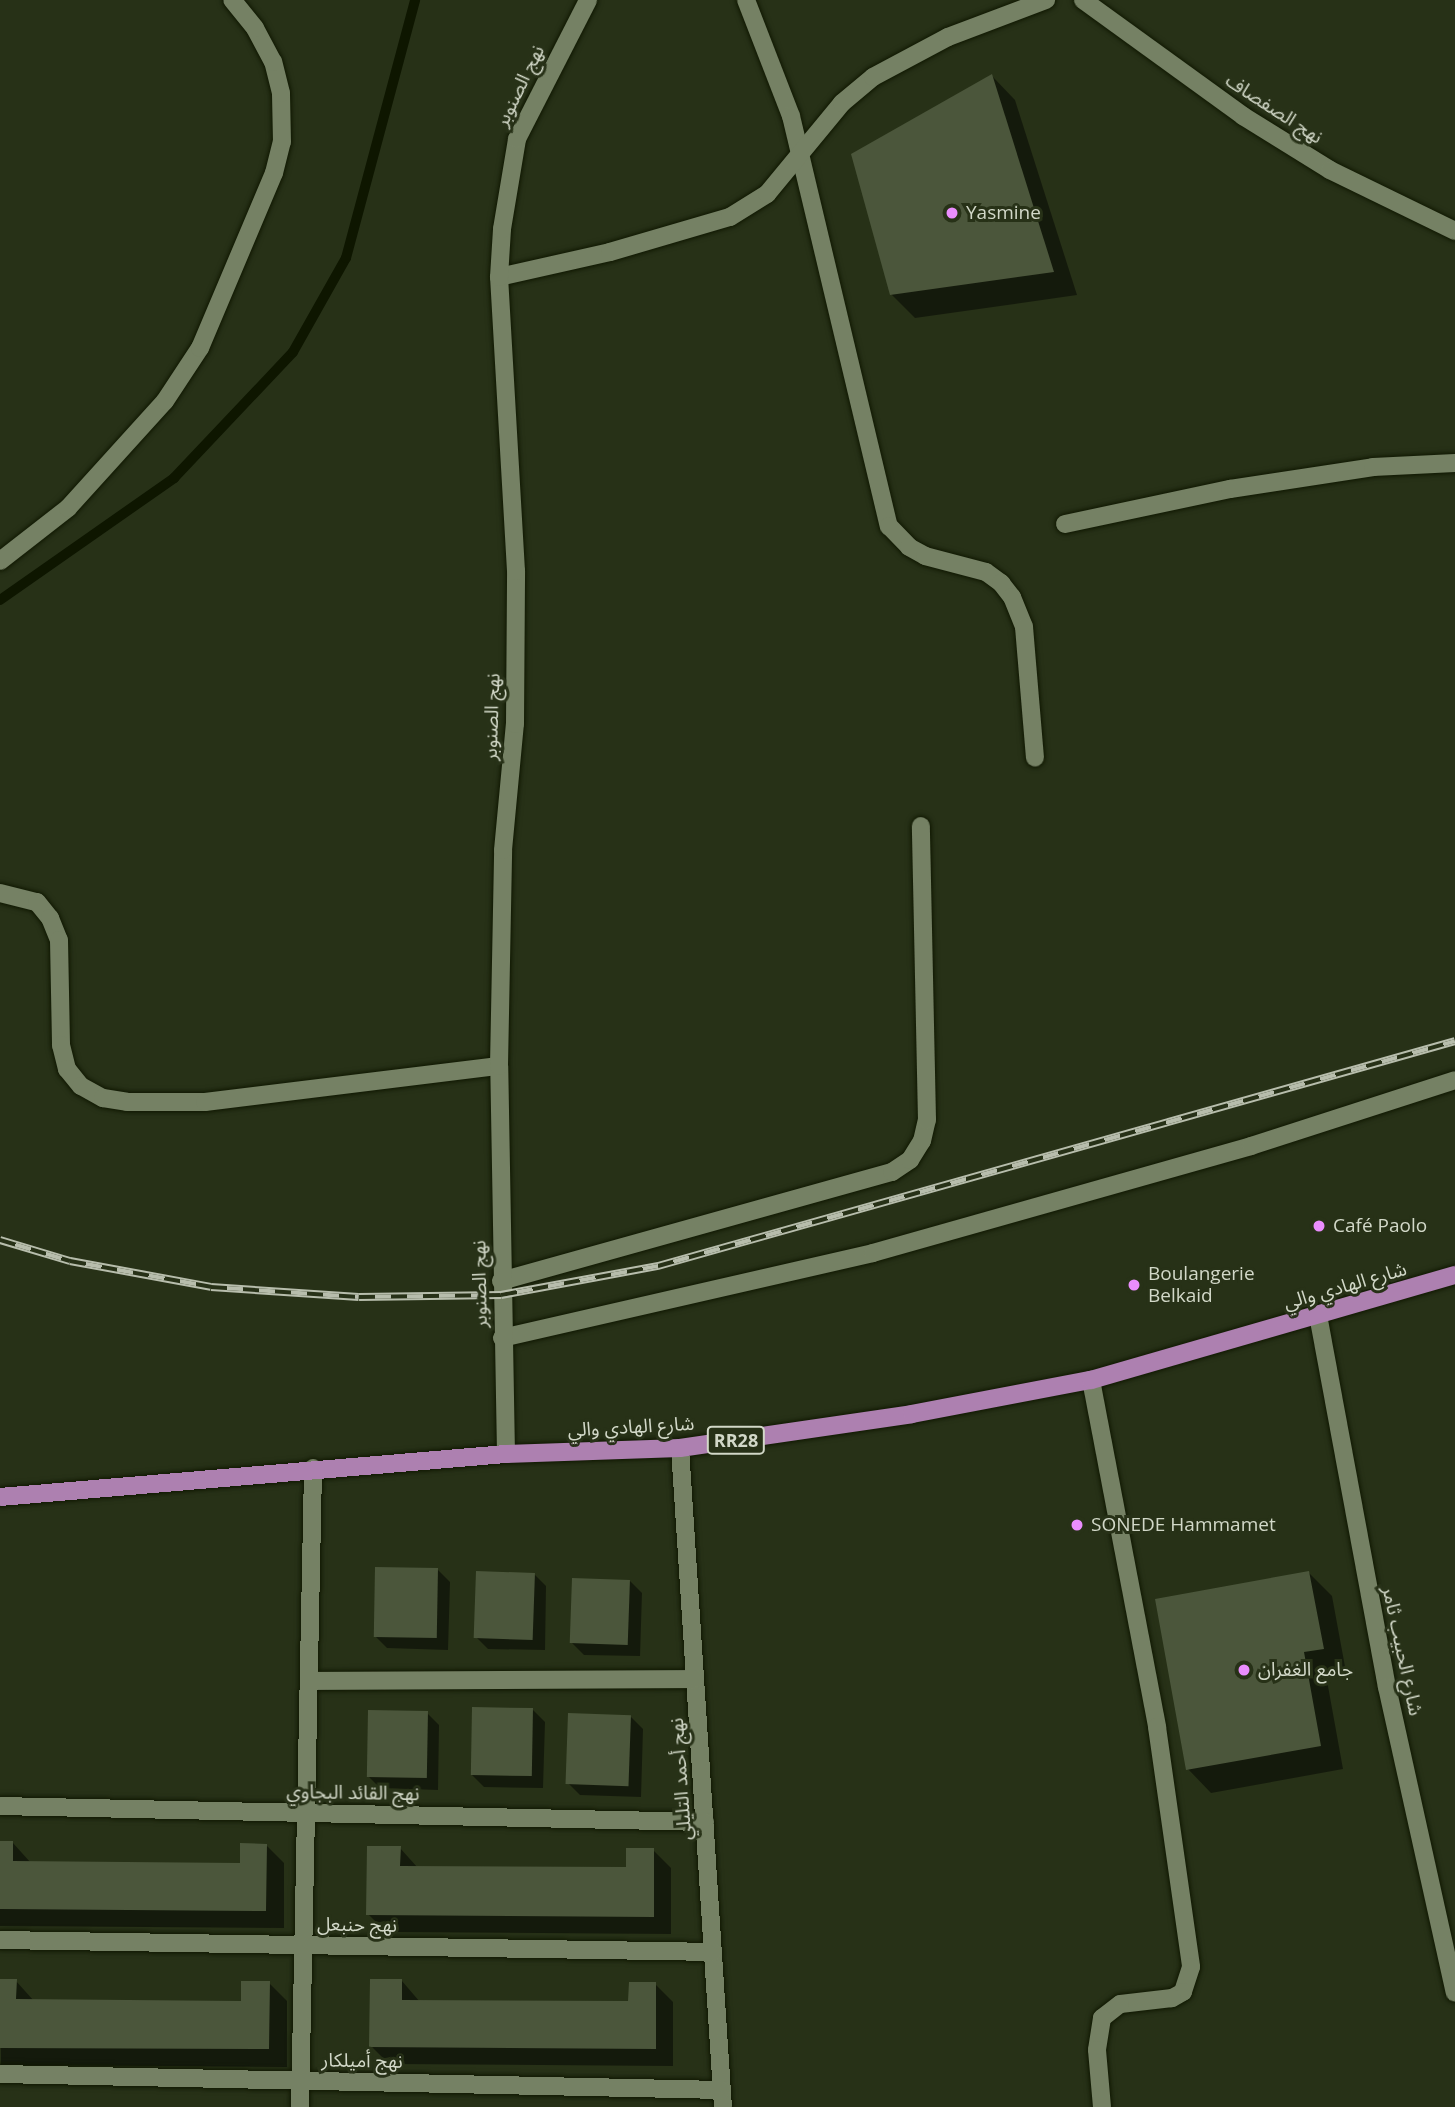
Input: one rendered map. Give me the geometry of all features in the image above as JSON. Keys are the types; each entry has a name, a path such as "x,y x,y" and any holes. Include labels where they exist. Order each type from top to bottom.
{"main road":[{"name":"شارع الهادي والي","path":"0,1497 313,1468 506,1454 680,1448 912,1414 1091,1380 1455,1275"}],"street":[{"path":"0,561 68,509 165,401 200,348 274,173 282,142 281,93 267,51 255,28 232,0"},
{"name":"نهج الصنوبر","path":"506,1454 500,1281 499,1066 503,850 515,724 516,599 499,276 505,197 517,138 588,0"},
{"path":"746,0 791,116 889,526 909,547 925,556 986,572 1012,597 1024,627 1035,758"},
{"path":"499,276 610,253 730,217 767,194 842,103 873,77 948,37 1046,0"},
{"name":"نهج الصفصاف","path":"1083,0 1243,116 1329,170 1455,231"},
{"path":"1065,524 1243,487 1373,467 1455,463"},
{"path":"500,1281 892,1172 910,1160 922,1141 927,1120 922,826"},
{"path":"0,893 37,902 50,918 59,940 61,1045 67,1069 81,1086 103,1097 127,1102 205,1102 499,1066"},
{"path":"502,1338 873,1252 1251,1146 1455,1080"},
{"name":"شارع الحبيب ثامر","path":"1318,1315 1387,1688 1450,1952 1455,1993"},
{"path":"1091,1380 1157,1727 1191,1967 1183,1992 1172,1998 1121,2004 1102,2018 1097,2050 1102,2107"},
{"name":"نهج أحمد التليلي","path":"680,1448 723,2099"},
{"path":"300,2107 313,1468"},
{"path":"309,1681 695,1679"},
{"name":"نهج القائد البجاوي","path":"0,1806 705,1822"},
{"name":"نهج حنبعل","path":"0,1940 713,1952"},
{"name":"نهج أميلكار","path":"0,2074 300,2081 723,2099"}],"building":[{"name":"Yasmine","path":"992,74 1054,272 890,295 851,154"},
{"path":"375,1567 438,1568 437,1638 374,1637"},
{"path":"476,1571 535,1573 533,1640 474,1638"},
{"path":"1309,1571 1324,1649 1304,1652 1321,1746 1186,1770 1155,1599"},
{"path":"572,1578 630,1580 628,1645 570,1643"},
{"path":"472,1707 533,1708 532,1776 471,1775"},
{"path":"368,1710 428,1711 427,1778 367,1777"},
{"path":"568,1713 631,1715 628,1786 566,1784"},
{"path":"0,1841 13,1841 13,1861 240,1863 240,1843 267,1844 266,1911 0,1909"},
{"path":"367,1846 401,1846 400,1866 626,1867 626,1848 654,1848 654,1917 366,1915"},
{"path":"0,1979 17,1979 16,1999 241,2001 241,1981 270,1981 269,2049 0,2048"},
{"path":"370,1979 402,1979 402,2000 628,2001 629,1982 656,1982 656,2049 369,2047"}],"waterway":[{"path":"0,600 174,478 293,352 346,258 415,0"}],"railway":[{"path":"0,1240 70,1261 211,1287 359,1297 501,1295 658,1266 1455,1041"}],"place":[{"name":"Yasmine","path":"952,213"},
{"name":"Café Paolo","path":"1319,1226"},
{"name":"Boulangerie Belkaid","path":"1134,1285"},
{"name":"SONEDE Hammamet","path":"1077,1525"},
{"name":"جامع الغفران","path":"1244,1670"}]}
